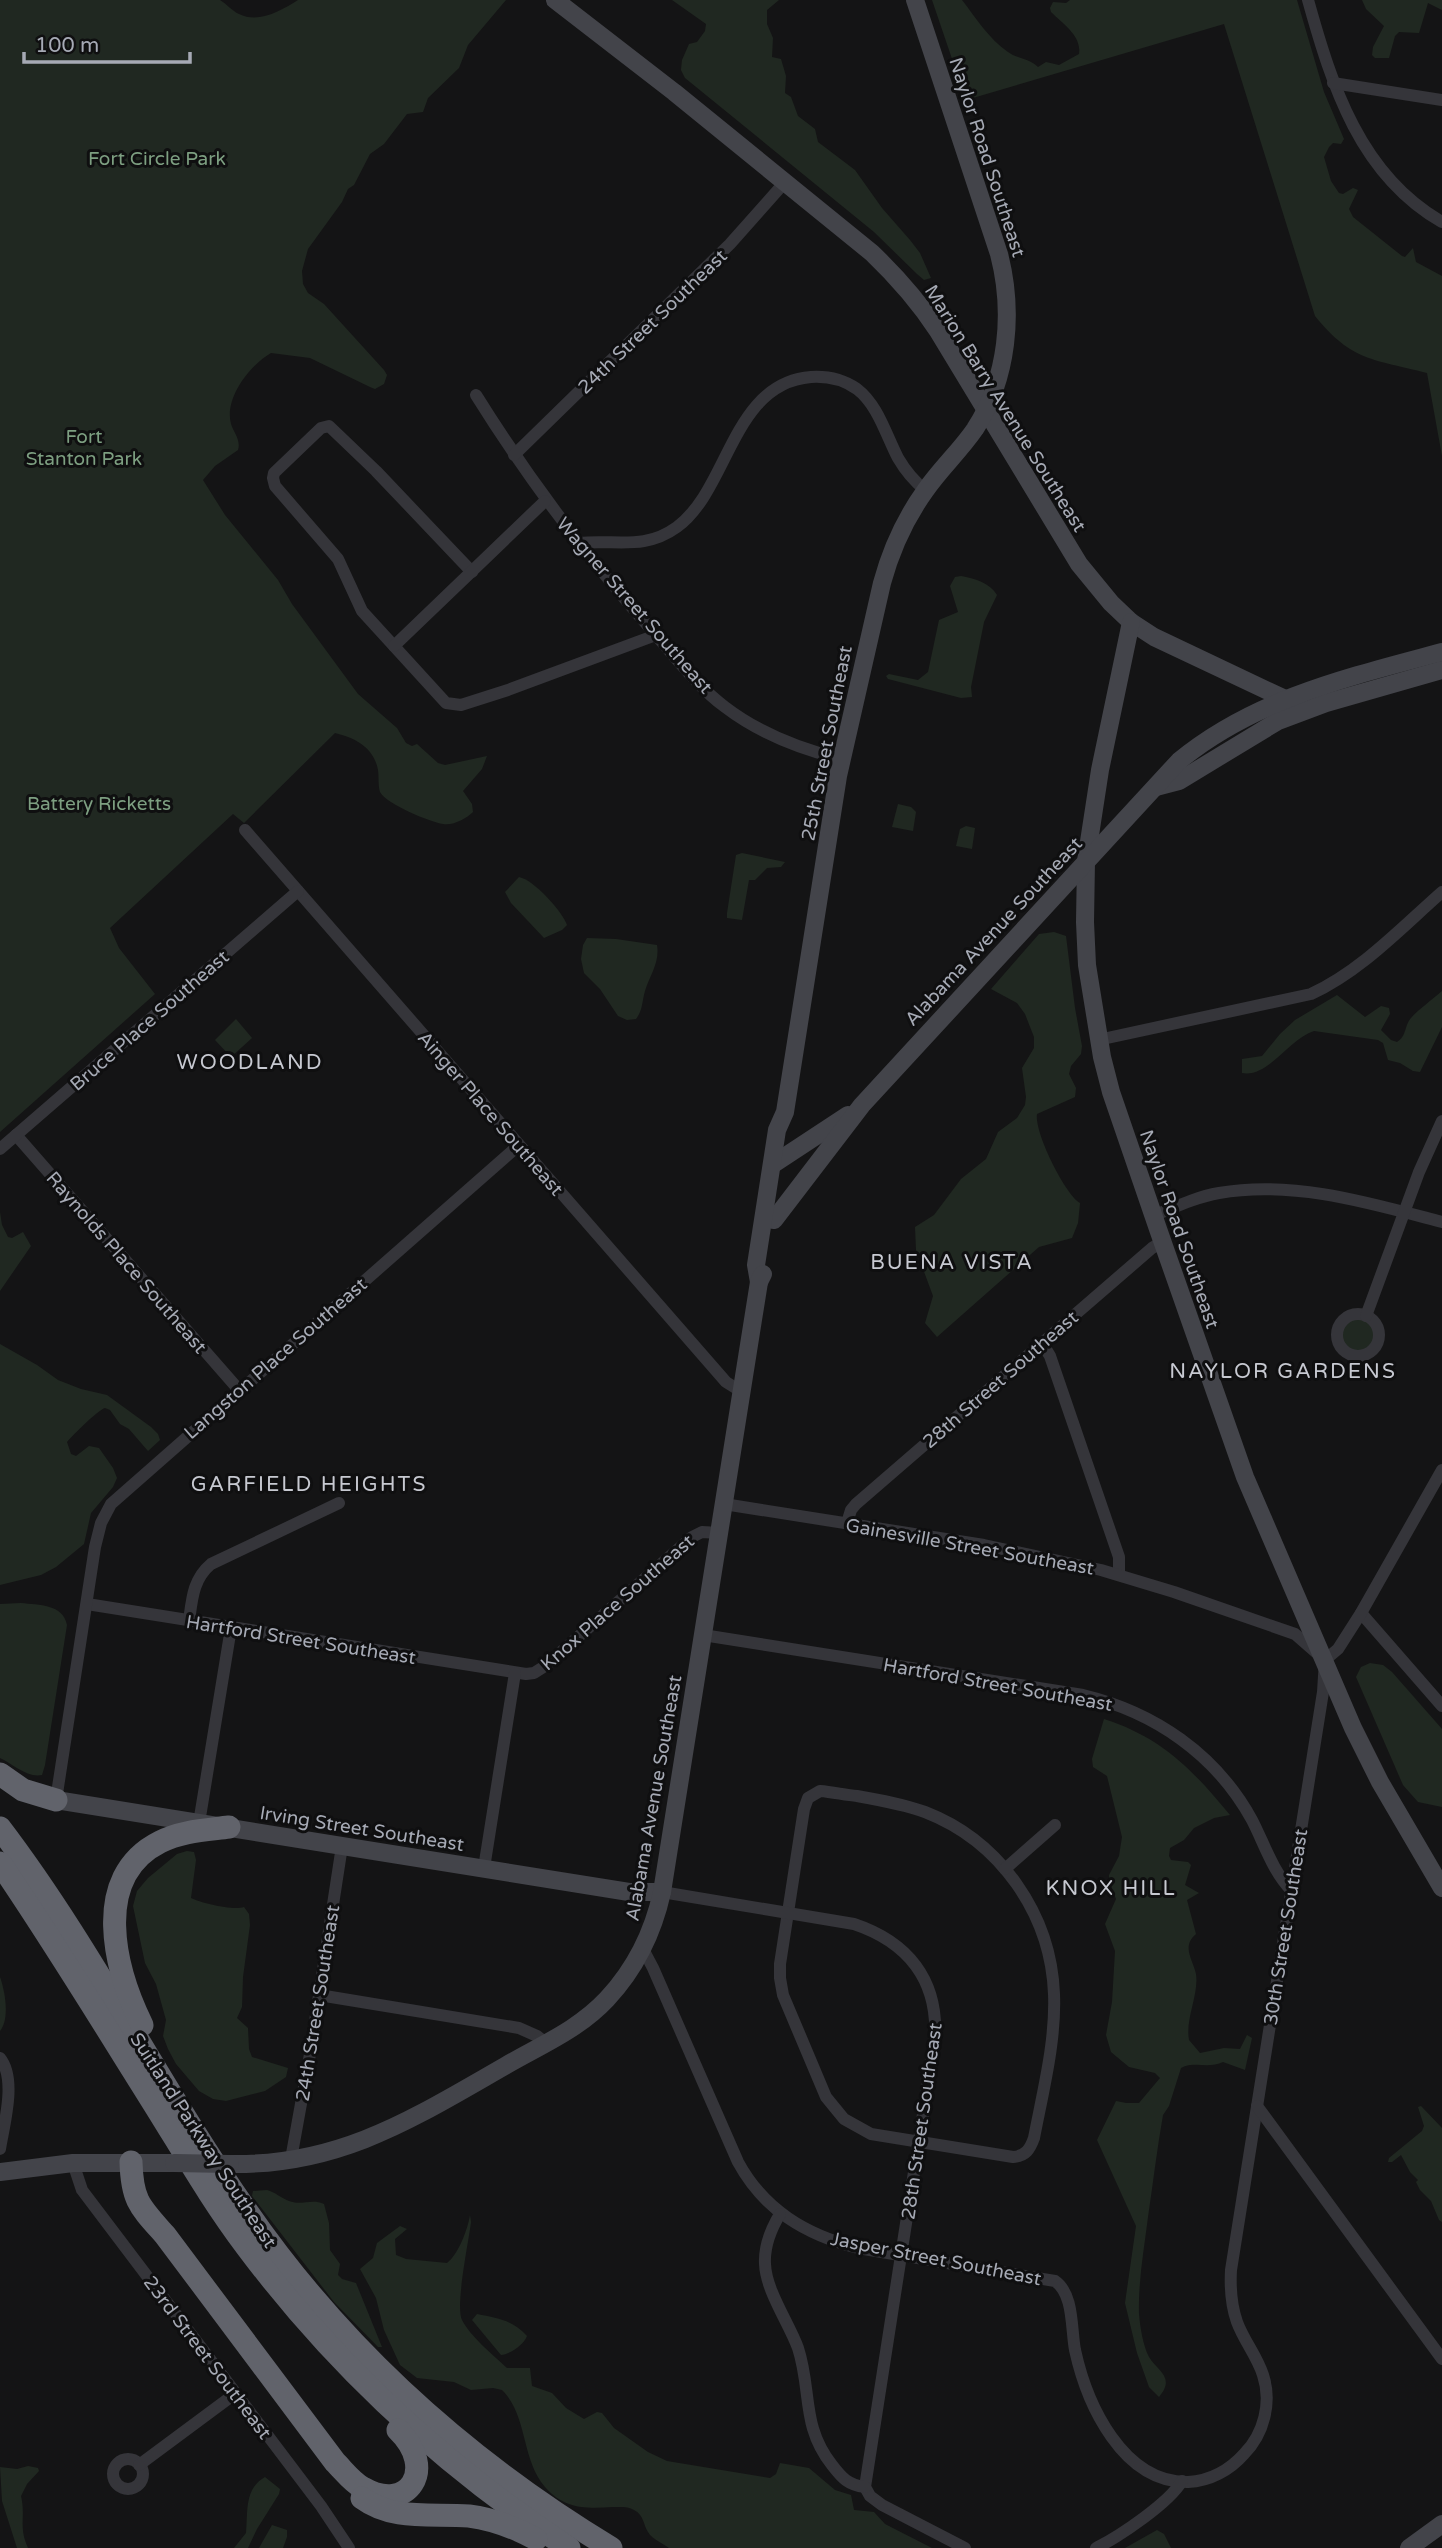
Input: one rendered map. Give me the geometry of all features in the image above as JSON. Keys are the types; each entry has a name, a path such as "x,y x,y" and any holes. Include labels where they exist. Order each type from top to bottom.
{"highway":[{"path":"0,1774 23,1790 56,1800"},
{"path":"186,2119 166,2069 127,1990 116,1946 115,1908 126,1876 141,1856 153,1846 179,1835 229,1827"},
{"name":"Suitland Parkway Southeast","path":"0,1828 37,1880 246,2210 323,2309 368,2359 481,2460 538,2502 611,2548"},
{"name":"Suitland Parkway Southeast","path":"0,1863 202,2182 246,2245 302,2316 359,2377 425,2440 486,2490 569,2548"},
{"path":"138,2162 146,2197 165,2235 354,2491 373,2505 402,2514 468,2516 489,2520 521,2532 551,2548"},
{"path":"302,2316 325,2356 410,2443 418,2466 416,2477 409,2487 401,2493 384,2495 361,2487 335,2462"}],"main road":[{"name":"Marion Barry Avenue Southeast","path":"555,0 644,68 872,253 907,288 937,331 1079,564 1105,597 1131,622 1154,637 1285,699 1300,712"},
{"name":"Naylor Road Southeast","path":"915,0 1003,273 1007,304 1006,338 1000,371 985,411"},
{"name":"25th Street Southeast","path":"778,1161 788,1132 785,1112 841,759 886,567 901,531 925,490 967,440 985,411"},
{"name":"Naylor Road Southeast","path":"1131,622 1100,770 1086,861 1086,950 1098,1040 1111,1093 1245,1477 1325,1660 1338,1696 1368,1759 1442,1888"},
{"name":"Alabama Avenue Southeast","path":"774,1220 862,1105 1168,771 1189,753 1221,731 1304,691 1442,652"},
{"name":"Alabama Avenue Southeast","path":"1156,787 1179,781 1278,721 1326,702 1442,670"},
{"name":"Alabama Avenue Southeast","path":"759,1282 756,1265 778,1161 862,1105"},
{"name":"Alabama Avenue Southeast","path":"0,2172 73,2163 230,2164 291,2160 342,2148 384,2133 547,2044 578,2025 606,2000 622,1980 643,1949 653,1926 662,1892 759,1282 767,1266 774,1220 778,1161"},
{"name":"Irving Street Southeast","path":"56,1800 629,1892 662,1892"},
{"path":"1409,2548 1442,2524"}],"street":[{"path":"1308,0 1333,83 1349,119 1377,164 1412,201 1442,222"},
{"path":"1333,83 1442,100"},
{"name":"24th Street Southeast","path":"513,455 730,244 785,183"},
{"path":"579,543 639,543 662,536 677,527 700,502 734,438 751,413 780,388 806,378 835,379 861,392 873,407 904,467 925,490"},
{"name":"Wagner Street Southeast","path":"476,395 545,501 656,635 707,691 741,718 789,743 841,759"},
{"path":"472,572 329,426 321,428 274,473 275,486 338,559 362,611 443,701 457,705 508,690 656,635"},
{"path":"394,646 545,501"},
{"name":"Ainger Place Southeast","path":"245,830 726,1382 742,1392"},
{"name":"Bruce Place Southeast","path":"0,1149 298,891"},
{"path":"1098,1040 1274,1004 1313,993 1354,969 1442,892"},
{"path":"1366,1316 1419,1171 1442,1121"},
{"name":"Raynolds Place Southeast","path":"16,1135 239,1390"},
{"name":"Langston Place Southeast","path":"56,1800 99,1529 111,1504 519,1145"},
{"path":"1153,1216 1219,1193 1259,1189 1309,1192 1370,1202 1442,1222"},
{"name":"28th Street Southeast","path":"847,1523 856,1504 1162,1242"},
{"path":"1042,1343 1049,1356 1119,1557 1119,1575"},
{"path":"1325,1660 1338,1649 1361,1613 1442,1470"},
{"path":"189,1621 195,1586 211,1564 339,1503"},
{"name":"Gainesville Street Southeast","path":"724,1504 984,1545 1119,1575 1295,1634 1325,1660"},
{"name":"Knox Place Southeast","path":"515,1673 533,1673 545,1666 692,1537 702,1532 719,1532"},
{"name":"Hartford Street Southeast","path":"87,1604 515,1673"},
{"path":"1361,1613 1442,1706"},
{"path":"199,1823 231,1628"},
{"name":"Hartford Street Southeast","path":"703,1636 1083,1695 1129,1709 1171,1731 1195,1749 1220,1774 1251,1818 1276,1871 1292,1889"},
{"name":"30th Street Southeast","path":"1182,2482 1210,2477 1230,2467 1253,2444 1265,2416 1263,2373 1237,2322 1230,2289 1256,2106 1323,1692 1325,1660"},
{"path":"484,1868 515,1673"},
{"path":"820,1791 872,1798 914,1808 965,1833 1005,1869 1024,1895 1038,1921 1047,1949 1053,1983 1052,2026 1032,2145 1025,2153 1013,2157 919,2143 876,2135 856,2128 840,2116 826,2097 783,1995 780,1964 804,1809 808,1798 820,1791"},
{"path":"1005,1869 1055,1825"},
{"name":"24th Street Southeast","path":"291,2160 342,1846"},
{"path":"662,1892 787,1914"},
{"name":"28th Street Southeast","path":"787,1914 854,1924 885,1937 900,1947 915,1964 931,1994 935,2015 936,2037 868,2491"},
{"name":"Jasper Street Southeast","path":"643,1949 739,2166 759,2193 780,2214 800,2227 831,2241 1055,2281 1066,2296 1079,2366 1113,2438 1123,2451 1146,2470 1162,2478 1182,2482"},
{"path":"319,1994 519,2028 547,2044"},
{"path":"0,2058 9,2077 0,2150"},
{"path":"1256,2106 1442,2359"},
{"name":"23rd Street Southeast","path":"73,2163 82,2190 321,2506 349,2548"},
{"path":"780,2214 769,2236 765,2268 802,2359 811,2426 826,2457 848,2484 868,2491 896,2513 965,2548"},
{"path":"139,2465 236,2393"},
{"path":"1096,2548 1173,2494 1182,2482"}],"green space":[{"path":"0,0 220,0 239,14 262,17 298,0 506,0 468,45 459,68 428,98 423,112 407,114 384,144 370,154 354,185 348,189 342,202 308,249 302,271 303,284 308,293 324,304 384,370 387,375 384,384 375,389 310,358 271,353 247,374 231,404 231,424 238,440 238,450 215,466 203,480 225,515 278,580 292,604 358,694 397,728 406,743 412,746 417,744 438,763 445,765 487,756 482,769 463,791 472,804 473,812 460,821 447,824 437,823 399,807 380,792 376,762 368,750 357,741 335,733 244,823 233,814 110,928 119,948 155,994 0,1132"},
{"path":"672,0 779,0 767,10 767,24 773,38 772,57 781,59 786,76 785,93 791,97 798,116 815,129 818,142 855,170 882,208 920,253 931,278 924,280 874,232 685,78 681,70 682,60 689,44 697,42 705,31 706,24"},
{"path":"932,0 962,0 1001,47 1038,67 1046,62 1059,65 1079,54 1075,36 1051,12 1053,2 1297,0 1324,92 1344,139 1341,144 1333,143 1324,157 1331,181 1339,193 1343,194 1353,188 1358,190 1349,209 1353,217 1402,256 1405,257 1413,248 1416,262 1442,276 1442,456 1427,373 1378,361 1353,351 1328,331 1315,316 1224,24 966,100"},
{"path":"1362,0 1442,0 1442,10 1428,3 1419,33 1399,32 1395,36 1389,58 1375,58 1372,55 1373,47 1384,26 1366,9"},
{"path":"961,576 981,582 997,595 984,622 971,687 972,697 961,698 888,679 886,676 889,674 918,680 928,672 939,620 958,612 950,586 955,577"},
{"path":"898,804 911,807 916,812 913,831 892,827"},
{"path":"966,826 975,828 972,849 956,846 960,829"},
{"path":"742,853 785,862 781,867 767,868 755,880 749,880 742,920 727,918 727,913 736,855"},
{"path":"519,877 532,884 554,904 567,925 562,930 544,938 511,903 505,892"},
{"path":"1054,932 1066,936 1082,1046 1081,1054 1071,1066 1069,1074 1076,1088 1075,1097 1037,1114 1037,1123 1045,1148 1059,1176 1080,1203 1078,1223 1072,1238 1039,1247 937,1337 925,1323 933,1296 916,1250 915,1227 934,1215 961,1179 986,1159 998,1132 1017,1118 1025,1105 1022,1068 1034,1048 1034,1037 1025,1014 1017,1003 991,989 1039,934"},
{"path":"587,938 657,945 656,963 636,1019 627,1020 618,1016 600,989 584,973 581,959"},
{"path":"1442,991 1442,1027 1420,1072 1388,1060 1383,1043 1378,1040 1314,1031 1296,1041 1261,1070 1242,1073 1242,1059 1262,1056 1295,1020 1337,995 1365,1017 1381,1006 1389,1008 1390,1014 1381,1030 1397,1042 1411,1018"},
{"path":"236,1019 252,1038 231,1057 215,1040"},
{"path":"0,1212 8,1237 12,1238 23,1232 31,1246 0,1291"},
{"path":"1358,1319 1369,1324 1374,1335 1369,1346 1358,1351 1347,1346 1342,1335 1347,1324"},
{"path":"0,1344 58,1380 107,1395 151,1427 160,1440 148,1451 129,1429 120,1424 110,1410 105,1408 92,1418 67,1442 71,1454 76,1456 89,1446 99,1448 117,1478 113,1487 91,1513 84,1544 56,1567 41,1575 0,1585"},
{"path":"21,1603 55,1609 65,1618 67,1625 42,1775 26,1773 0,1758 0,1604"},
{"path":"1370,1663 1383,1665 1392,1672 1442,1729 1442,1807 1418,1802 1403,1785 1356,1677 1361,1667"},
{"path":"1104,1719 1124,1726 1159,1745 1189,1770 1230,1815 1214,1818 1194,1828 1184,1840 1170,1848 1169,1856 1171,1860 1188,1862 1191,1865 1185,1885 1199,1893 1187,1900 1196,1934 1189,1944 1196,1974 1196,1990 1189,2024 1189,2040 1200,2053 1224,2048 1240,2049 1247,2035 1252,2038 1245,2070 1223,2062 1181,2068 1169,2106 1163,2115 1143,2253 1139,2302 1145,2347 1165,2379 1164,2390 1159,2397 1149,2387 1137,2353 1125,2303 1136,2226 1097,2140 1116,2101 1139,2103 1160,2078 1155,2073 1129,2067 1111,2052 1106,2035 1112,2002 1115,1951 1105,1924 1116,1899 1109,1875 1119,1856 1122,1837 1107,1776 1093,1767 1092,1759"},
{"path":"194,1852 196,1860 191,1898 218,1906 244,1907 249,1914 242,2007 237,2018 248,2028 252,2057 288,2068 286,2077 265,2091 226,2101 213,2099 199,2091 176,2064 168,2049 163,2036 166,2020 156,1984 145,1963 133,1906 137,1891 148,1878 177,1854"},
{"path":"0,1977 6,2012 0,2031"},
{"path":"1421,2106 1442,2128 1442,2222 1401,2155 1388,2162 1389,2158 1422,2131 1424,2126 1418,2107"},
{"path":"267,2190 293,2202 324,2204 329,2223 330,2250 340,2264 338,2275 356,2283 382,2347 378,2347 334,2302 252,2196 253,2191"},
{"path":"470,2215 460,2313 476,2339 507,2368 530,2368 532,2386 552,2393 566,2408 584,2419 597,2412 602,2413 614,2428 648,2452 667,2461 770,2478 776,2474 780,2463 809,2468 835,2490 851,2495 854,2510 874,2512 885,2524 932,2548 669,2548 650,2534 640,2514 632,2509 576,2506 560,2500 537,2476 516,2412 502,2390 471,2390 454,2382 417,2378 400,2365 384,2330 376,2298 360,2269 373,2258 377,2243 400,2226 407,2229 395,2239 396,2255 406,2259 447,2263 459,2247"},
{"path":"477,2314 510,2323 527,2336 523,2343 501,2355 472,2320"},
{"path":"28,2466 38,2468 39,2471 27,2484 21,2496 23,2534 28,2548 17,2548 2,2501 0,2467 17,2469"},
{"path":"265,2477 280,2489 279,2494 248,2548 234,2548 246,2533 250,2494"},
{"path":"272,2525 287,2530 283,2548 259,2548"},
{"path":"1157,2530 1164,2534 1171,2548 1125,2548"}],"district":[{"name":"WOODLAND","path":"250,1062"},
{"name":"BUENA VISTA","path":"952,1262"},
{"name":"NAYLOR GARDENS","path":"1283,1371"},
{"name":"GARFIELD HEIGHTS","path":"309,1484"},
{"name":"KNOX HILL","path":"1111,1888"}],"park label":[{"name":"Fort Circle Park","path":"157,158"},
{"name":"Fort Stanton Park","path":"84,447"},
{"name":"Battery Ricketts","path":"99,803"}]}
